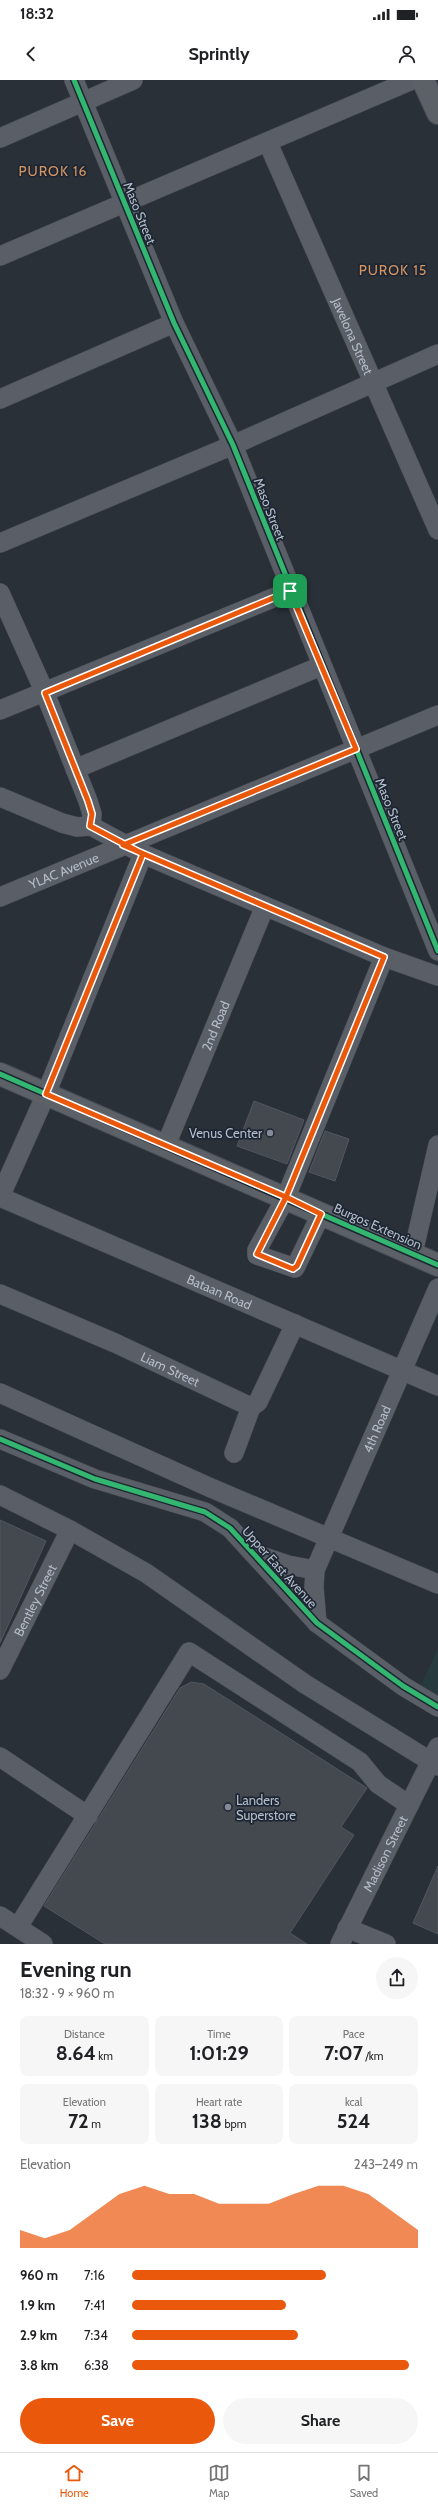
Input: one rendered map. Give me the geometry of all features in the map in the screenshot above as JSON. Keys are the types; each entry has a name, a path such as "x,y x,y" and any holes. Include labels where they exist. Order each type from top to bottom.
{"main road":[{"path":"423,80 438,113"},
{"name":"Burgos Extension","path":"0,1074 286,1197 321,1214 438,1265"}],"street":[{"name":"Maso Street","path":"74,80 174,324 233,445 290,591 438,951"},
{"path":"0,138 133,80"},
{"path":"0,256 268,143 412,80"},
{"name":"Javelona Street","path":"268,143 438,530"},
{"path":"0,399 174,324"},
{"path":"0,543 233,445 438,354"},
{"path":"0,710 45,693 290,591"},
{"path":"0,593 45,693 75,769 92,814 90,826"},
{"path":"75,769 321,666"},
{"name":"YLAC Avenue","path":"0,897 438,715"},
{"path":"0,797 62,823 77,827 90,826 123,845 143,854 384,957 438,976"},
{"path":"0,1197 46,1094 143,854"},
{"name":"2nd Road","path":"166,1146 265,906"},
{"path":"321,1214 295,1268 258,1255 257,1250 286,1197 384,957"},
{"path":"413,1253 438,1144"},
{"name":"Bataan Road","path":"0,1197 438,1386"},
{"name":"4th Road","path":"317,1623 314,1587 315,1570 438,1288"},
{"name":"Liam Street","path":"0,1294 115,1343 251,1407"},
{"path":"234,1453 251,1407 258,1402 295,1324"},
{"path":"0,1393 211,1488 438,1584"},
{"name":"Upper East Avenue","path":"0,1439 95,1479 205,1512 230,1528 255,1554 279,1584 317,1623 403,1686 438,1706"},
{"path":"0,1495 70,1530 146,1573 277,1665 435,1758"},
{"name":"Bentley Street","path":"0,1670 70,1530"},
{"path":"255,1554 288,1565 315,1570"},
{"path":"18,1927 189,1652 360,1762 378,1784 409,1805"},
{"path":"0,1757 88,1816"},
{"name":"Madison Street","path":"343,1936 409,1805 435,1758"},
{"path":"0,1916 43,1944"},
{"path":"343,1936 386,1944"}],"green space":[{"path":"438,1648 438,1695 421,1685"}],"building":[{"name":"Venus Center","path":"254,1101 304,1120 287,1164 237,1146"},
{"path":"325,1131 349,1139 335,1181 309,1172"},
{"path":"0,1520 46,1541 0,1643"},
{"name":"Landers Superstore","path":"191,1682 204,1684 367,1788 341,1827 354,1835 290,1933 307,1944 105,1944 44,1906 180,1688"},
{"path":"438,1866 438,1934 413,1923"}],"cycle path":[{"path":"74,80 174,323 233,445 438,951"},
{"path":"0,1074 438,1265"},
{"path":"0,1439 95,1479 205,1512 230,1528 317,1623 403,1686 438,1707"}],"place":[{"name":"Venus Center","path":"270,1133"},
{"name":"Landers Superstore","path":"228,1807"}],"district":[{"name":"PUROK 16","path":"53,171"},
{"name":"PUROK 15","path":"393,270"}],"route":[{"path":"290,591 45,693 88,801 92,814 90,826 123,845 143,854 46,1094 286,1197 257,1250 257,1254 293,1269 297,1266 321,1214 286,1197 384,957 123,845 356,749 290,591"}]}
